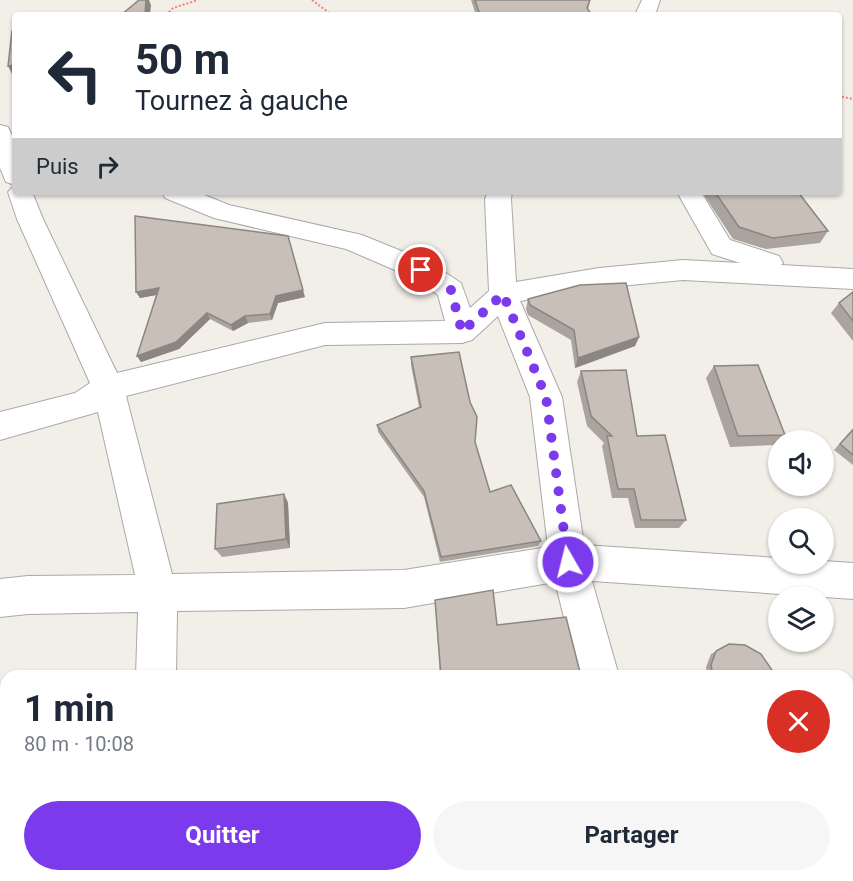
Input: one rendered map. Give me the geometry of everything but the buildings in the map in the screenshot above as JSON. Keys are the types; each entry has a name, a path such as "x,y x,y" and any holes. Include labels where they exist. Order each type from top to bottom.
{"street":[{"path":"6,141 12,165"},
{"path":"21,195 108,388 158,593 156,670"},
{"path":"181,195 223,212 352,241 421,270 451,290 462,332"},
{"path":"499,195 503,294 546,397 568,562 597,670"},
{"path":"691,195 721,247 802,275"},
{"path":"0,426 84,404 108,388 325,334 462,332 503,294 599,278 683,270 853,279"},
{"path":"0,598 28,595 404,589 568,562 853,581"}],"path":[{"path":"169,12 173,8 198,0"},
{"path":"312,0 328,12"}],"route":[{"path":"421,270 451,290 462,332 503,294 546,397 568,562"}]}
